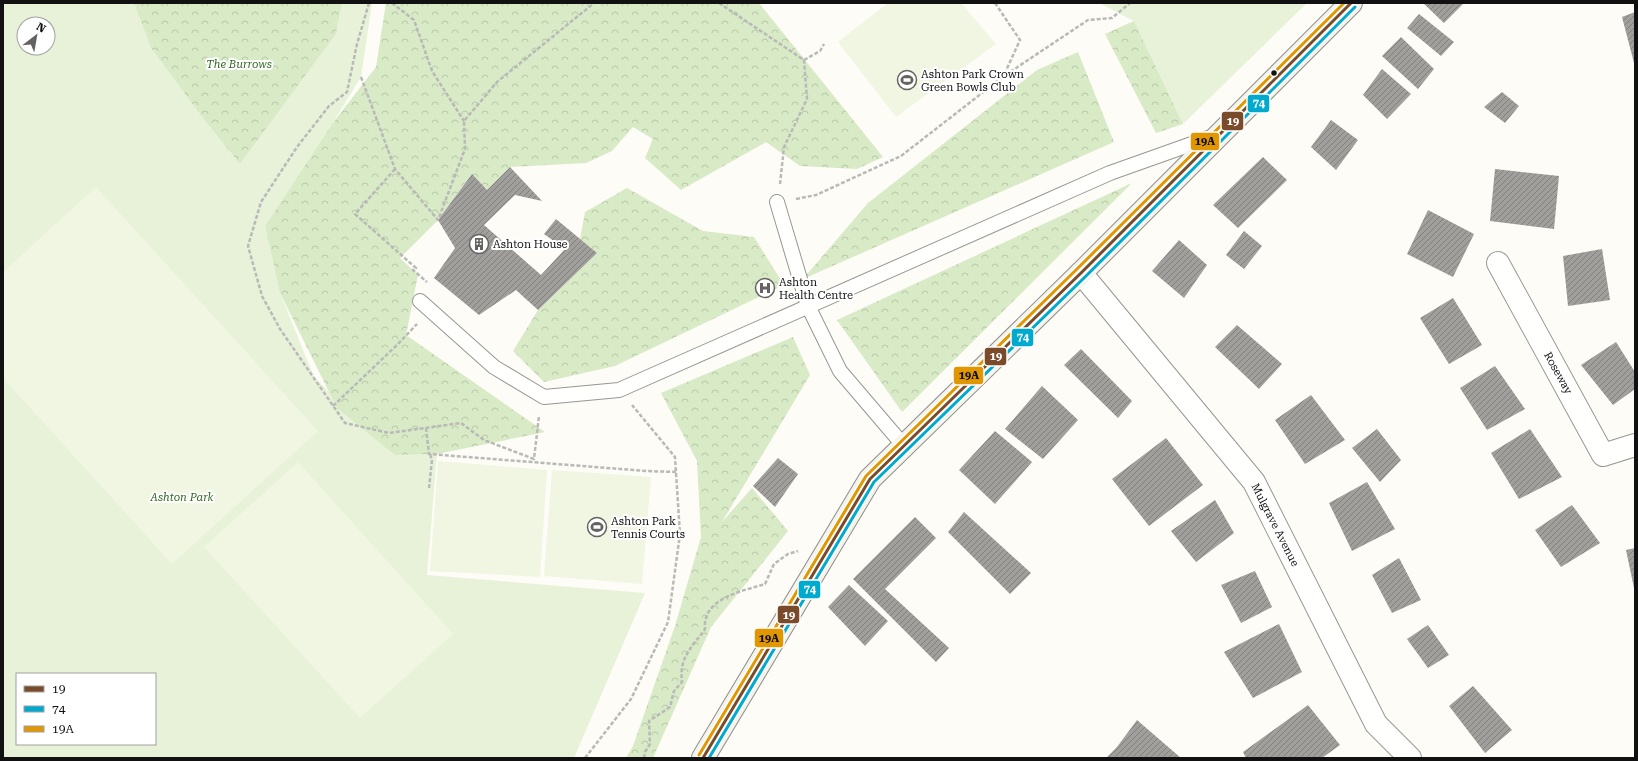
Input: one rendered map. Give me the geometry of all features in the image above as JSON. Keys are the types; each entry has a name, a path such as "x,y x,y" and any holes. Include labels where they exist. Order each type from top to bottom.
{"street":[{"path":"703,758 870,479 1081,273 1351,3"},
{"name":"Roseway","path":"1498,263 1603,455 1635,445"},
{"name":"Mulgrave Avenue","path":"1081,273 1254,482 1376,724 1410,758"}],"lane":[{"path":"425,305 494,367 544,397 620,390 1110,173 1221,133"},
{"path":"777,202 808,306 840,371 904,446"}],"path":[{"path":"369,3 357,44 346,92 329,106 297,147 261,202 248,246 262,296 280,329 345,423 389,433 461,423 484,440 534,459 537,463"},
{"path":"361,77 395,169 438,220 465,149 464,120 432,71 414,20 392,3"},
{"path":"585,3 590,5"},
{"path":"464,120 496,82 594,3"},
{"path":"719,3 804,60"},
{"path":"995,3 1020,40 1004,76"},
{"path":"804,60 807,99 784,147 777,202 816,195 900,156 1004,76 1088,20 1112,18 1130,3"},
{"path":"804,60 820,51 824,44"},
{"path":"333,406 398,344 425,305 429,283 413,270 416,268 355,214 395,169"},
{"path":"585,758 630,699 668,622 680,534 675,457 620,390"},
{"path":"534,459 539,409 544,397"},
{"path":"426,428 429,454 432,460 429,488"},
{"path":"430,454 676,472"},
{"path":"644,758 645,752 650,744 649,721 670,707 674,691 682,682 680,670 682,663 705,629 704,623 707,615 718,603 728,596 765,584 774,564 788,554 804,548"}],"green space":[{"name":"Ashton Park","path":"3,3 134,3 151,48 205,121 240,164 336,34 342,3 372,3 361,77 265,226 280,293 314,377 395,455 437,454 427,575 645,593 574,758 3,758"},
{"name":"The Burrows","path":"134,3 342,3 336,34 240,164 205,121 151,48"},
{"path":"386,3 759,3 883,157 857,169 800,166 766,142 681,190 645,158 653,139 633,127 612,151 586,163 510,167 487,190 471,175 438,220 400,258 418,275 406,335 545,432 437,454 395,455 337,408 280,293 265,226 332,124 376,67"},
{"name":"Ashton Park Crown Green Bowls Club","path":"888,3 961,3 996,44 896,117 838,42"},
{"path":"1099,3 1307,3 1183,124 1134,21"},
{"path":"1134,21 1183,124 1156,133 1105,34"},
{"path":"1078,52 1114,142 803,279 868,203 1037,70"},
{"path":"1132,183 902,412 837,320"},
{"path":"96,187 318,431 172,564 3,378 3,272"},
{"path":"627,188 703,231 754,237 784,285 615,366 544,382 513,351 538,310 597,253 580,239 585,212"},
{"path":"793,337 810,375 722,522 752,488 788,531 711,627 653,758 626,758 633,746 675,626 701,537 697,461 661,393"},
{"path":"438,461 547,470 540,577 430,571"},
{"path":"298,462 453,634 360,718 204,547"},
{"name":"Ashton Park Tennis Courts","path":"552,470 651,477 642,584 544,576"}],"building":[{"path":"1423,3 1464,3 1444,23"},
{"path":"1635,12 1635,63 1634,63 1622,17"},
{"path":"1419,14 1454,42 1441,56 1407,28"},
{"path":"1401,37 1434,69 1418,89 1382,56"},
{"path":"1382,69 1411,94 1387,119 1363,95"},
{"path":"1502,92 1519,106 1505,123 1484,107"},
{"path":"1331,120 1358,140 1336,170 1311,147"},
{"path":"1263,157 1287,180 1238,228 1213,205"},
{"name":"Ashton House","path":"510,167 542,201 515,195 484,225 541,275 565,249 544,234 556,219 597,253 538,310 516,290 479,315 434,278 455,248 438,220 472,174 487,190"},
{"path":"1495,169 1559,176 1554,229 1490,221"},
{"path":"1428,210 1474,234 1453,277 1407,254"},
{"path":"1244,231 1262,246 1244,269 1226,255"},
{"path":"1179,240 1207,265 1184,298 1152,271"},
{"path":"1602,249 1610,300 1568,306 1563,256"},
{"path":"1453,298 1482,345 1449,364 1420,318"},
{"path":"1237,325 1282,364 1259,389 1215,347"},
{"path":"1616,342 1635,372 1635,389 1613,405 1581,365"},
{"path":"1081,349 1132,401 1118,418 1064,365"},
{"path":"1495,366 1525,409 1487,430 1460,388"},
{"path":"1042,386 1078,420 1043,459 1005,429"},
{"path":"1311,395 1345,440 1305,464 1275,420"},
{"path":"1377,429 1401,460 1380,482 1352,448"},
{"path":"1530,429 1562,477 1519,499 1491,453"},
{"path":"995,431 1032,462 995,504 959,470"},
{"path":"1166,438 1203,485 1149,526 1112,479"},
{"path":"778,458 798,474 775,507 753,486"},
{"path":"1367,482 1395,529 1352,551 1329,503"},
{"path":"1215,500 1234,533 1196,562 1171,531"},
{"path":"1572,505 1600,543 1561,567 1535,530"},
{"path":"964,512 1031,573 1010,594 948,532"},
{"path":"915,517 936,538 885,589 949,648 936,662 853,579"},
{"path":"1635,548 1635,588 1634,588 1626,550"},
{"path":"1399,558 1421,600 1392,613 1372,575"},
{"path":"1255,571 1272,607 1241,623 1221,585"},
{"path":"849,585 888,621 865,646 828,607"},
{"path":"1279,624 1302,672 1253,698 1224,652"},
{"path":"1428,625 1449,655 1428,668 1407,639"},
{"path":"1473,686 1512,730 1485,753 1449,706"},
{"path":"1308,705 1340,745 1322,758 1246,758 1243,752"},
{"path":"1137,720 1181,758 1106,758 1117,747"}],"transit line":[{"name":"19A","path":"699,755 866,476 1077,269 1344,3"},
{"name":"19","path":"703,758 870,479 1081,273 1351,3"},
{"name":"74","path":"709,758 874,482 1085,277 1355,7"}],"place":[{"name":"Ashton Park Crown Green Bowls Club","path":"907,80"},
{"name":"Ashton House","path":"479,244"},
{"name":"Ashton Health Centre","path":"765,288"},
{"name":"Ashton Park Tennis Courts","path":"597,527"}]}
